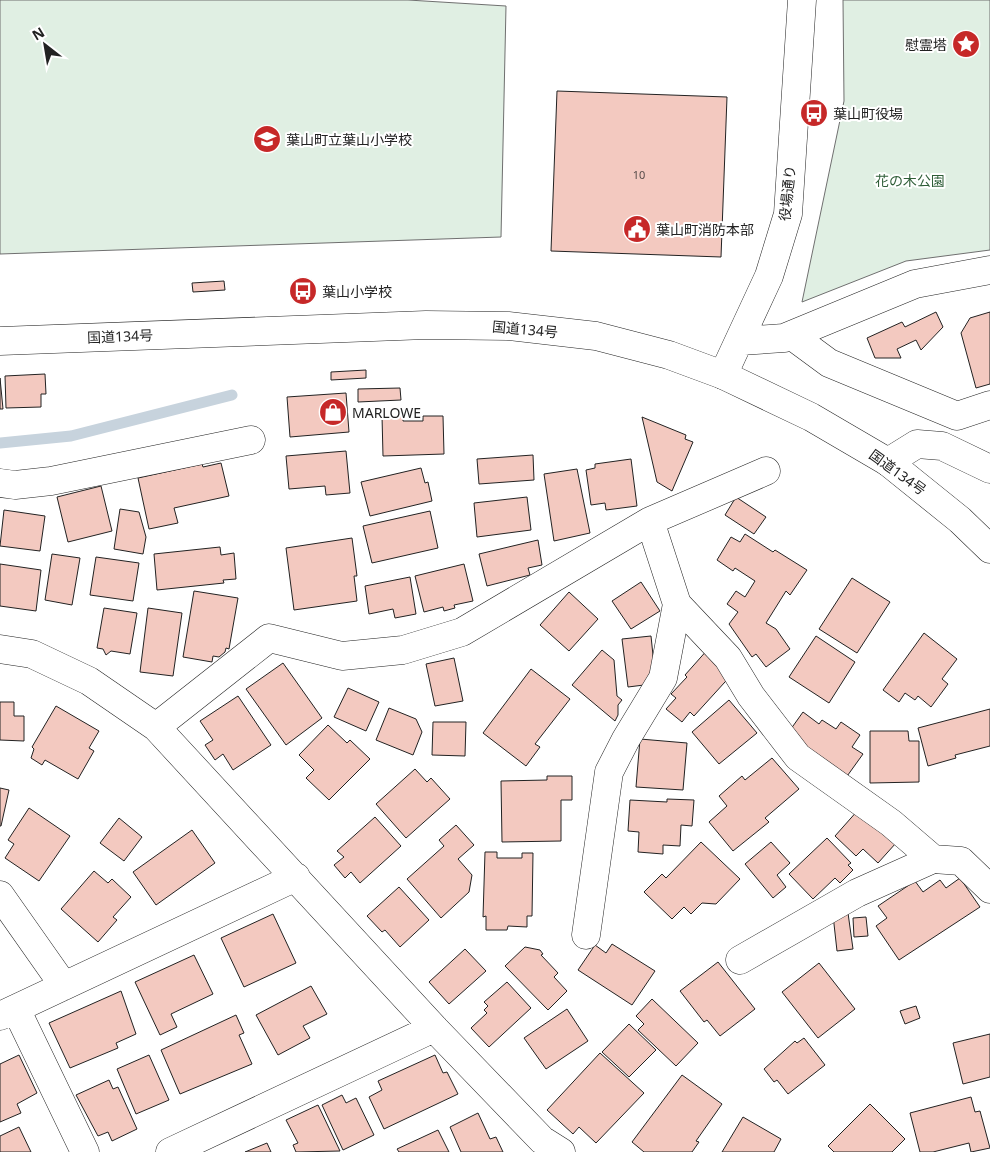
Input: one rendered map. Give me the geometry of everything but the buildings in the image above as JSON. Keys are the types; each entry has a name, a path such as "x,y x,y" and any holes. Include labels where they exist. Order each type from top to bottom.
{"main road":[{"name":"役場通り","path":"723,375 769,276 788,214 802,0"},
{"path":"740,341 790,335 915,284 990,270"},
{"name":"国道134号","path":"0,341 426,325 508,326 596,336 669,355 723,375 811,417 888,462 960,520 990,549"},
{"path":"790,335 829,363 957,416 990,405"},
{"path":"0,484 15,485 51,481 251,440"},
{"path":"888,462 917,444 942,446 990,469"},
{"path":"156,726 269,638 342,656 403,650 462,632 650,521 766,471"},
{"path":"650,521 678,604 728,658 751,696 798,757 892,823 933,859"},
{"path":"586,935 609,772 663,678 678,604"},
{"path":"0,649 32,654 81,677 156,726 434,1028 542,1140 561,1152"},
{"path":"740,960 857,893 933,859 962,861 990,889"},
{"path":"85,1152 8,1013 296,877"},
{"path":"0,894 64,986"},
{"path":"170,1152 434,1028"}],"green space":[{"name":"葉山町立葉山小学校","path":"0,0 408,0 506,6 501,237 0,254"},
{"name":"花の木公園","path":"843,0 990,0 990,250 906,261 802,302 844,101"}],"waterway":[{"path":"0,443 71,436 232,395"}],"place":[{"name":"慰霊塔","path":"966,44"},
{"name":"葉山町役場","path":"814,113"},
{"name":"葉山町立葉山小学校","path":"267,139"},
{"name":"葉山町消防本部","path":"637,229"},
{"name":"葉山小学校","path":"303,291"},
{"name":"MARLOWE","path":"333,412"}]}
